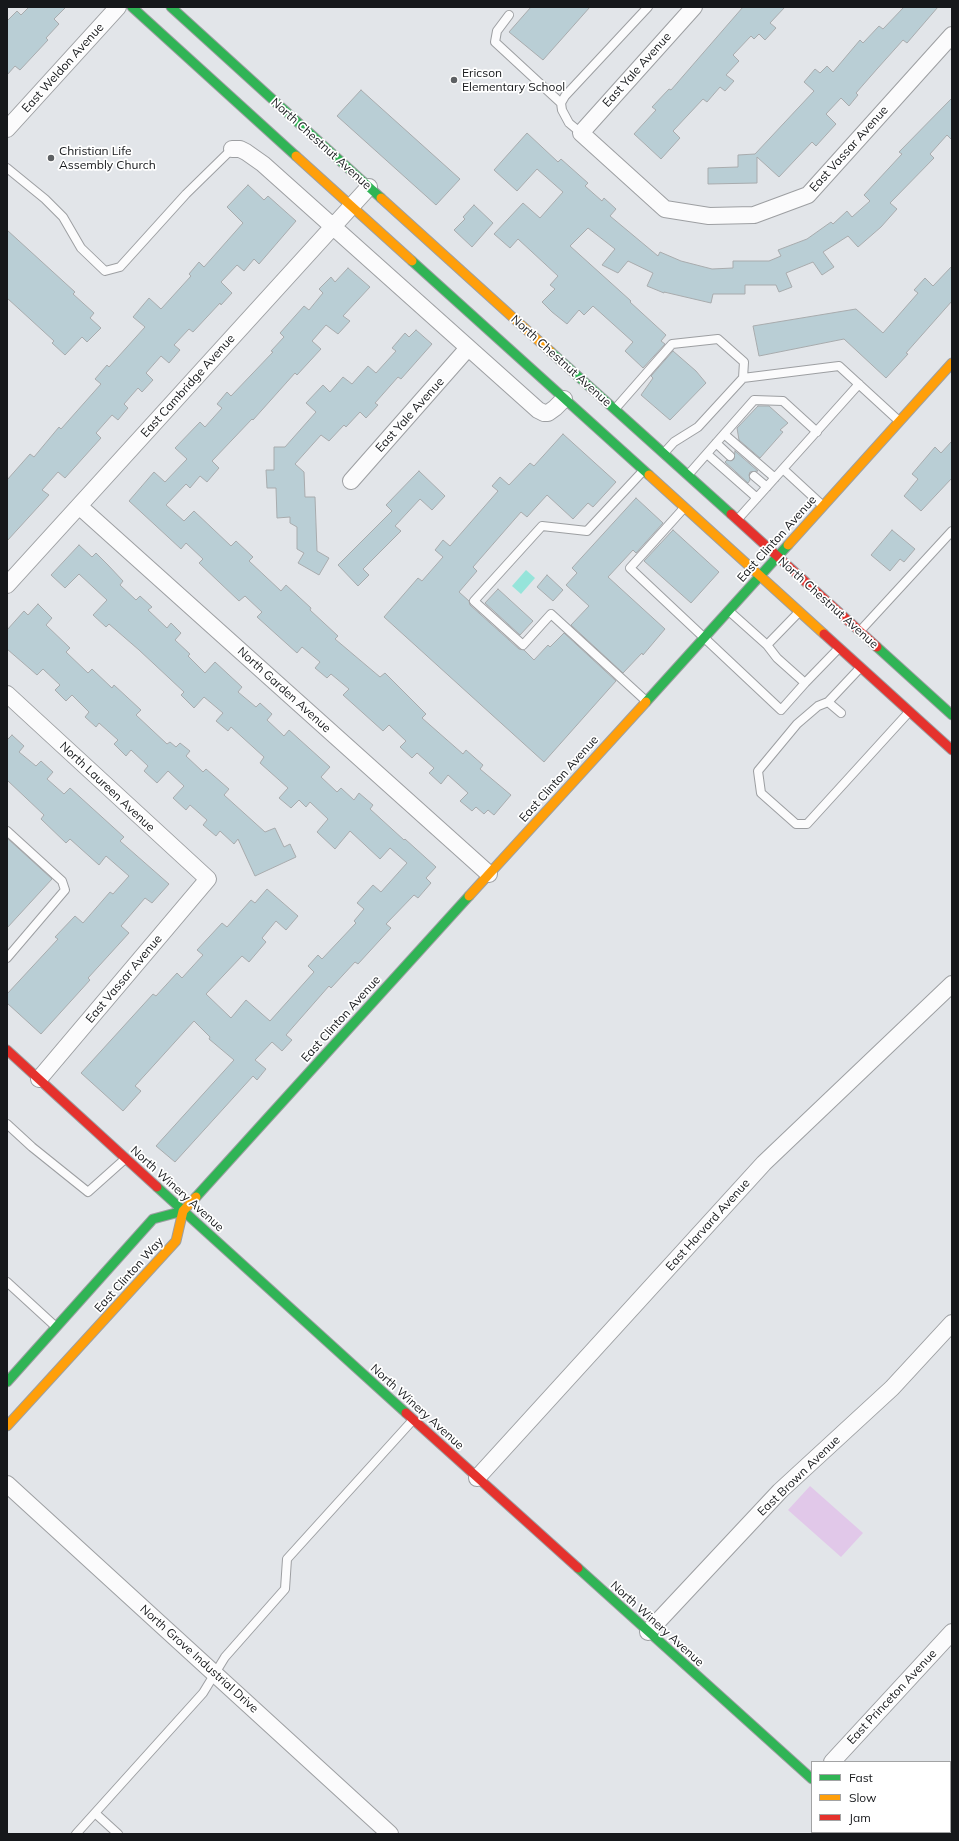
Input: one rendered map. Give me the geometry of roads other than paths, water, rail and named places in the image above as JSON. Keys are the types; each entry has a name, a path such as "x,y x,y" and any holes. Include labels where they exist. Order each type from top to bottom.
{"main road":[{"path":"132,7 952,750"},
{"name":"North Chestnut Avenue","path":"171,7 952,715"},
{"name":"East Clinton Avenue","path":"184,1211 952,363"},
{"name":"North Winery Avenue","path":"9,1057 39,1078 125,1159 811,1778"},
{"name":"East Clinton Way","path":"7,1382 153,1219 184,1211 176,1241 7,1426"}],"street":[{"name":"East Weldon Avenue","path":"8,125 118,7"},
{"name":"East Yale Avenue","path":"581,134 694,7"},
{"name":"East Vassar Avenue","path":"581,134 665,209 709,216 754,214 808,196 952,35"},
{"path":"232,149 240,149 254,157 334,226 468,348 540,411 548,413 564,399"},
{"name":"East Cambridge Avenue","path":"7,585 369,187"},
{"name":"East Yale Avenue","path":"351,481 468,348"},
{"name":"North Garden Avenue","path":"79,506 489,874"},
{"name":"North Laureen Avenue","path":"7,694 208,879"},
{"name":"East Vassar Avenue","path":"39,1078 208,879"},
{"name":"East Harvard Avenue","path":"477,1478 764,1163 952,984"},
{"name":"East Brown Avenue","path":"648,1632 780,1491 892,1388 952,1323"},
{"name":"North Grove Industrial Drive","path":"7,1484 390,1834"},
{"name":"East Princeton Avenue","path":"833,1761 952,1632"}],"lane":[{"path":"581,134 569,123 562,110 561,103 565,96 648,7"},
{"path":"509,15 497,31 495,42 561,103"},
{"path":"7,168 45,199 63,218 82,248 105,271 120,267 186,194 232,149"},
{"path":"615,409 672,344 718,339 744,362 743,378 698,427 674,442 664,454"},
{"path":"743,378 839,366 899,421"},
{"path":"737,520 859,384"},
{"path":"688,476 754,400 783,401 817,432"},
{"path":"724,434 775,478"},
{"path":"716,443 730,456"},
{"path":"707,454 757,498"},
{"path":"783,469 823,506"},
{"path":"643,470 587,531 542,526 474,601 523,645 551,614 647,701"},
{"path":"754,476 767,487"},
{"path":"684,508 630,568 781,710 839,648"},
{"path":"860,631 952,531"},
{"path":"728,611 767,645 777,658 805,683"},
{"path":"767,645 799,612"},
{"path":"860,667 828,702 818,706 797,724 758,771 761,793 796,824 807,824 910,712"},
{"path":"828,702 841,713"},
{"path":"7,830 62,881 65,890 7,958"},
{"path":"7,1124 32,1147 88,1192 125,1159"},
{"path":"7,1282 57,1327"},
{"path":"76,1834 203,1693 225,1657 285,1589 287,1558 413,1420"},
{"path":"95,1813 118,1834"}],"place":[{"name":"Ericson Elementary School","path":"454,80"},
{"name":"Christian Life Assembly Church","path":"51,158"}]}
